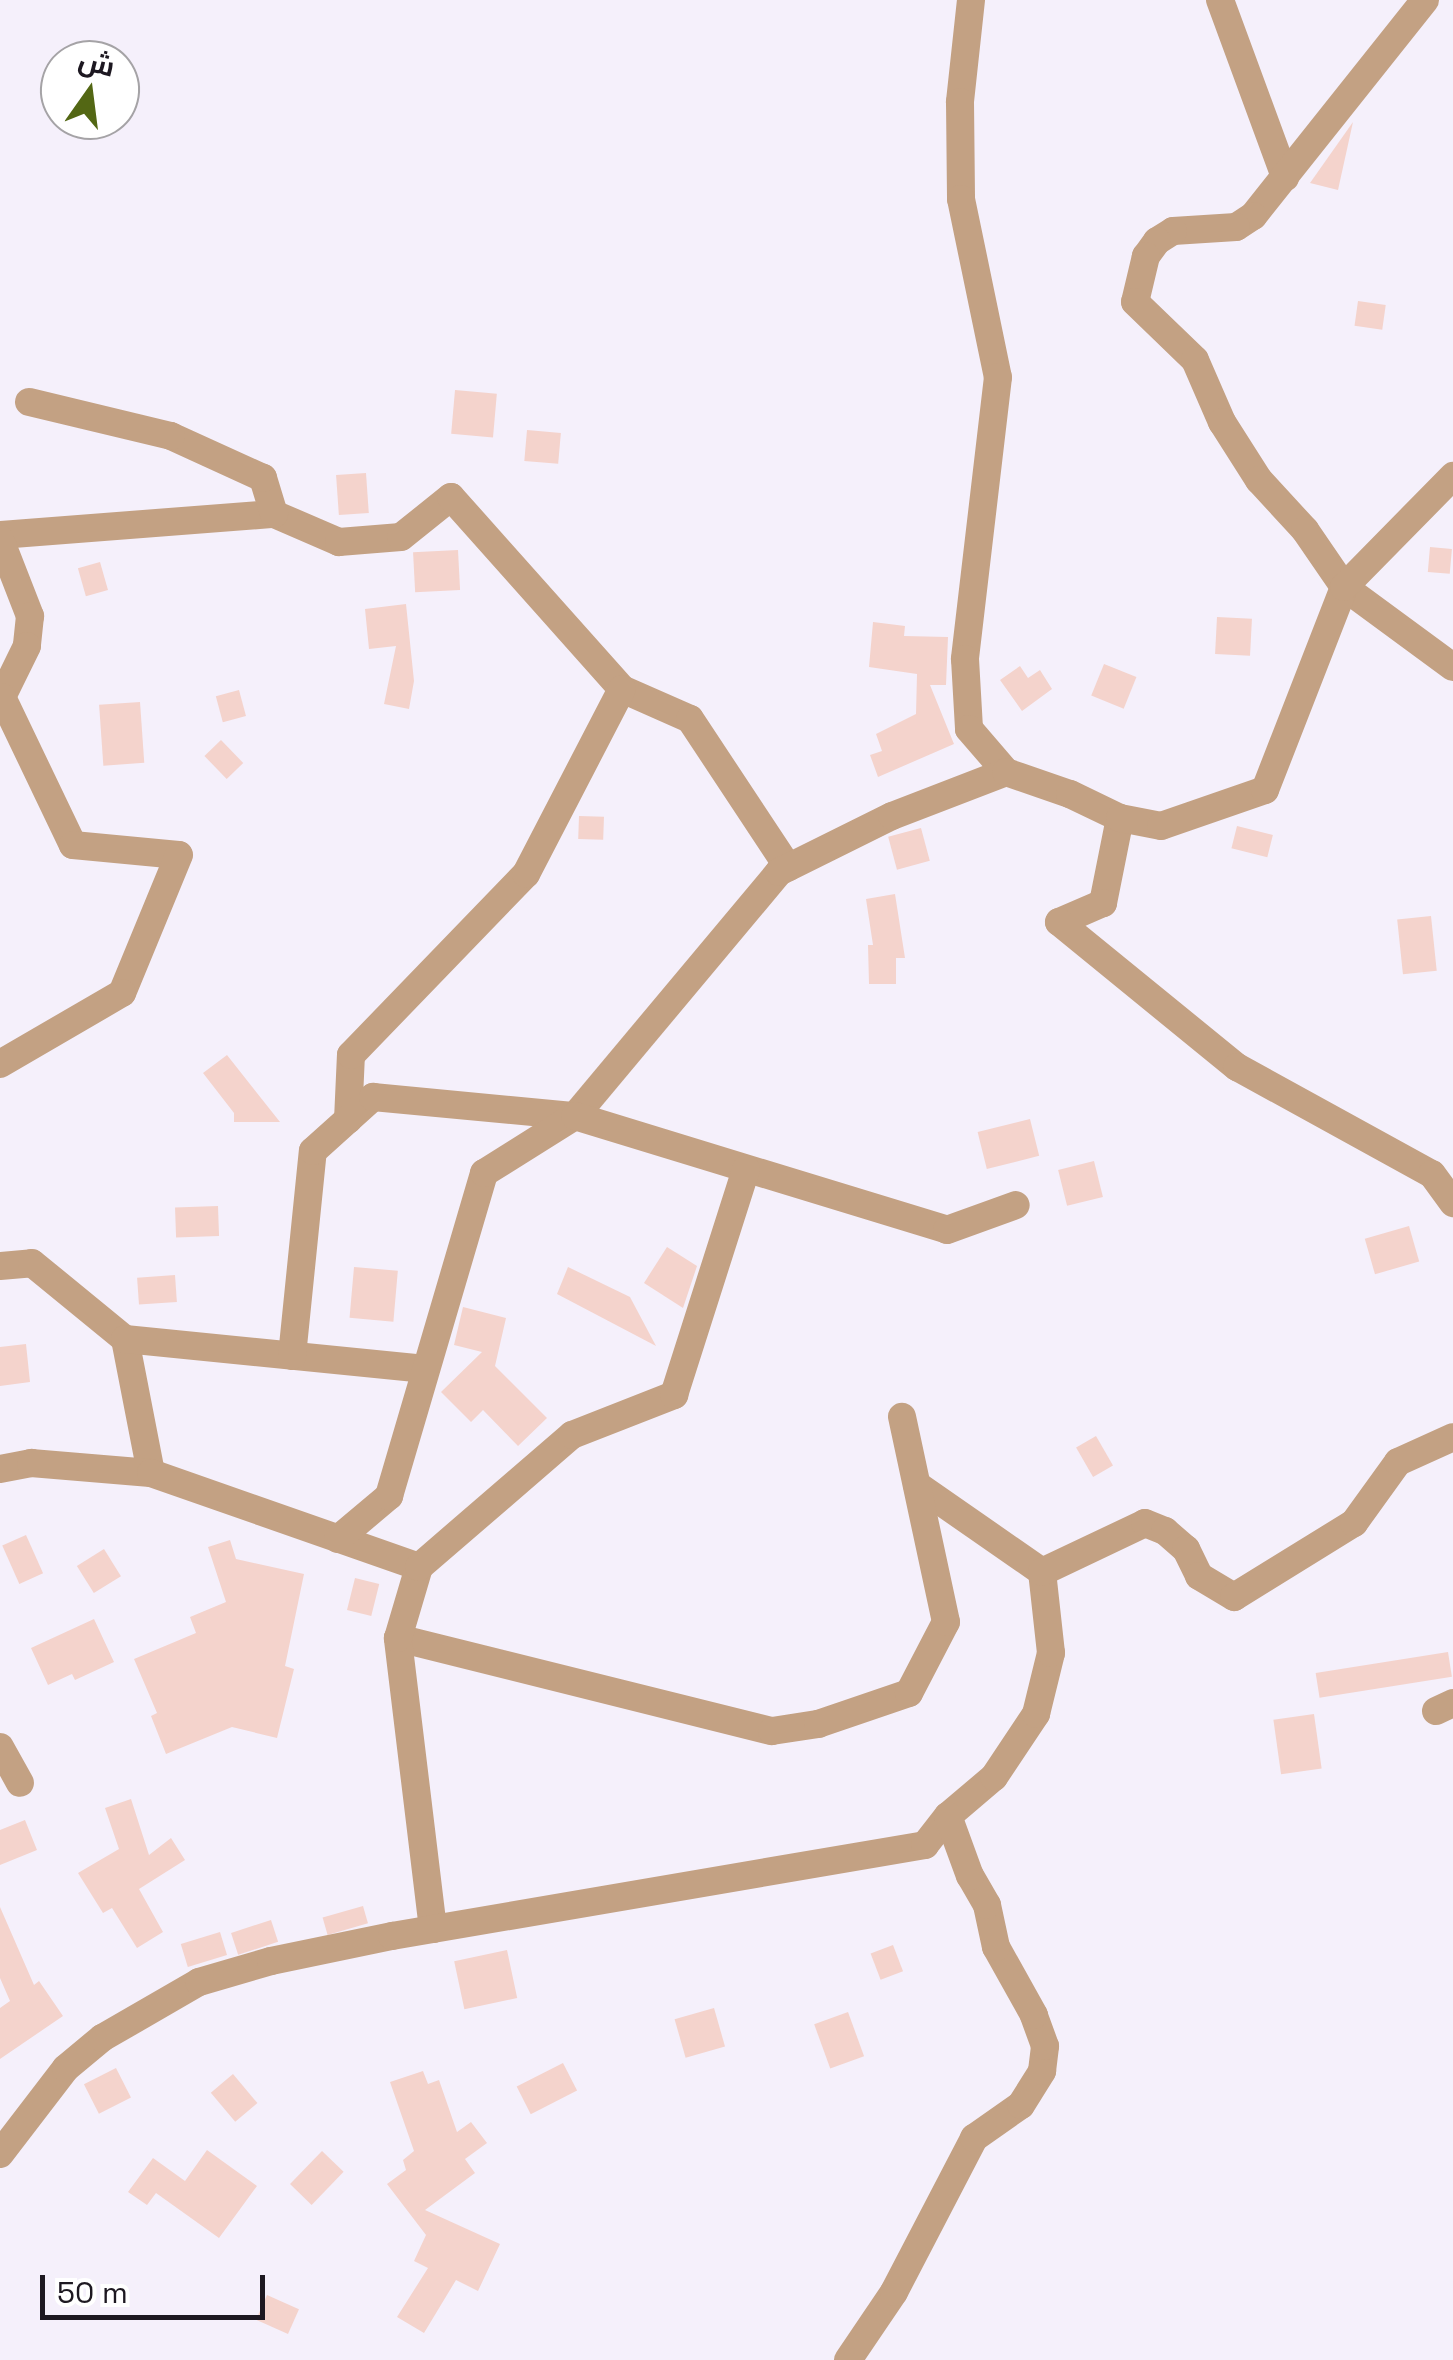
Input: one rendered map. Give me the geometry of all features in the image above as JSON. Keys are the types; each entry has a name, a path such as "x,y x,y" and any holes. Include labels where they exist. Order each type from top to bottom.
{"street":[{"path":"971,0 960,102 961,199 998,377 966,677 969,729 1006,772 1070,794 1120,818 1162,826 1265,790 1344,586 1453,476"},
{"path":"1220,0 1285,177"},
{"path":"1425,0 1253,216 1236,227 1173,231 1158,240 1146,256 1135,302 1196,360 1222,422 1260,480 1305,530 1344,586 1453,668"},
{"path":"28,402 171,436 263,478 274,514"},
{"path":"0,1064 122,992 179,855 73,846 2,696 13,650 30,616 0,537 274,514 339,542 401,536 452,497 622,689 690,719 788,867"},
{"path":"348,1120 350,1055 526,874 622,689"},
{"path":"338,1538 389,1496 484,1174 574,1116 779,872 892,816 1006,772"},
{"path":"1120,818 1102,903 1059,922 1237,1067 1432,1174 1453,1203"},
{"path":"292,1356 313,1151 373,1097 574,1116 947,1230 1016,1205"},
{"path":"433,1929 398,1638 419,1567 572,1435 674,1395 746,1169"},
{"path":"0,1266 32,1263 125,1339 426,1369"},
{"path":"125,1339 151,1474"},
{"path":"398,1638 772,1732 818,1724 909,1693 946,1622 902,1416"},
{"path":"1042,1572 1145,1523 1165,1531 1186,1550 1200,1576 1234,1598 1354,1523 1398,1462 1448,1446"},
{"path":"0,1469 31,1463 151,1474 419,1567"},
{"path":"0,2154 66,2068 102,2038 199,1982 270,1961 433,1929 925,1845 948,1816 994,1777 1036,1714 1052,1653 1042,1572 916,1485"},
{"path":"0,1746 20,1783"},
{"path":"848,2360 894,2292 974,2138 1021,2105 1042,2072 1045,2046 1034,2015 996,1947 987,1904 970,1876 948,1816"}],"building":[{"path":"1353,122 1338,190 1310,183"},
{"path":"1358,301 1386,305 1382,330 1355,326"},
{"path":"455,390 497,394 493,437 451,434"},
{"path":"527,430 561,433 558,464 524,461"},
{"path":"366,473 369,513 339,515 336,475"},
{"path":"1430,547 1452,549 1450,574 1428,572"},
{"path":"458,550 460,590 415,592 413,552"},
{"path":"100,562 108,590 86,596 78,568"},
{"path":"406,604 414,681 409,709 384,704 396,646 369,649 365,609"},
{"path":"1217,617 1252,619 1250,656 1215,654"},
{"path":"873,622 905,626 904,636 948,637 946,685 930,685 954,744 878,777 870,755 882,751 876,734 916,714 917,674 869,667"},
{"path":"1104,664 1136,677 1124,709 1091,696"},
{"path":"1020,666 1028,678 1040,670 1052,689 1022,711 1000,680"},
{"path":"239,690 246,716 223,722 216,696"},
{"path":"140,702 144,763 103,766 99,705"},
{"path":"221,740 243,763 227,779 204,756"},
{"path":"579,816 604,817 603,840 578,839"},
{"path":"1237,826 1273,835 1267,857 1231,848"},
{"path":"921,828 930,861 897,870 888,837"},
{"path":"895,894 905,958 896,958 896,984 869,984 868,945 873,945 866,899"},
{"path":"1431,916 1437,971 1403,974 1397,920"},
{"path":"227,1055 280,1122 234,1122 234,1113 203,1073"},
{"path":"1030,1119 1039,1156 987,1169 978,1132"},
{"path":"1094,1161 1103,1197 1067,1206 1058,1170"},
{"path":"218,1206 219,1236 176,1237 175,1208"},
{"path":"1409,1226 1419,1262 1375,1274 1365,1239"},
{"path":"667,1247 697,1266 683,1308 644,1283"},
{"path":"354,1267 398,1271 393,1322 350,1318"},
{"path":"568,1267 630,1297 656,1346 557,1294"},
{"path":"175,1275 177,1302 139,1305 137,1278"},
{"path":"463,1307 506,1318 495,1366 547,1418 518,1446 483,1410 471,1422 441,1392 482,1352 454,1345"},
{"path":"26,1344 30,1382 0,1386 0,1347"},
{"path":"1096,1436 1113,1465 1093,1477 1076,1448"},
{"path":"26,1535 43,1573 19,1584 2,1546"},
{"path":"230,1540 236,1559 304,1574 285,1666 294,1669 277,1738 232,1727 166,1754 151,1716 157,1713 134,1659 196,1633 190,1617 226,1602 208,1547"},
{"path":"104,1549 121,1576 94,1593 77,1566"},
{"path":"355,1578 379,1584 371,1616 347,1610"},
{"path":"94,1619 114,1662 75,1680 72,1674 48,1685 31,1648"},
{"path":"1448,1652 1452,1677 1320,1698 1316,1673"},
{"path":"1314,1714 1322,1768 1281,1774 1273,1720"},
{"path":"131,1799 149,1855 171,1838 185,1860 139,1889 163,1932 137,1948 112,1908 103,1913 78,1873 119,1849 105,1808"},
{"path":"25,1820 37,1850 0,1865 0,1830"},
{"path":"363,1906 368,1923 328,1935 323,1918"},
{"path":"0,1907 34,1985 39,1981 63,2016 0,2059 0,2008 10,2001 0,1978"},
{"path":"271,1920 278,1942 238,1955 231,1933"},
{"path":"220,1932 227,1955 188,1967 181,1944"},
{"path":"893,1945 903,1971 881,1980 871,1954"},
{"path":"507,1950 517,1998 464,2009 454,1961"},
{"path":"714,2008 725,2046 686,2058 675,2019"},
{"path":"848,2012 864,2056 830,2068 814,2024"},
{"path":"563,2063 577,2091 531,2114 517,2087"},
{"path":"116,2068 131,2097 99,2114 84,2084"},
{"path":"423,2071 428,2084 439,2080 457,2132 471,2122 487,2143 465,2159 475,2173 425,2210 500,2244 478,2291 456,2280 424,2333 397,2317 428,2268 414,2261 426,2235 387,2184 406,2170 403,2160 414,2151 390,2082"},
{"path":"233,2074 257,2103 235,2122 211,2093"},
{"path":"207,2150 257,2186 219,2238 156,2193 147,2205 128,2192 153,2158 185,2181"},
{"path":"322,2151 344,2172 312,2205 290,2184"},
{"path":"267,2295 299,2309 288,2334 256,2320"}]}
